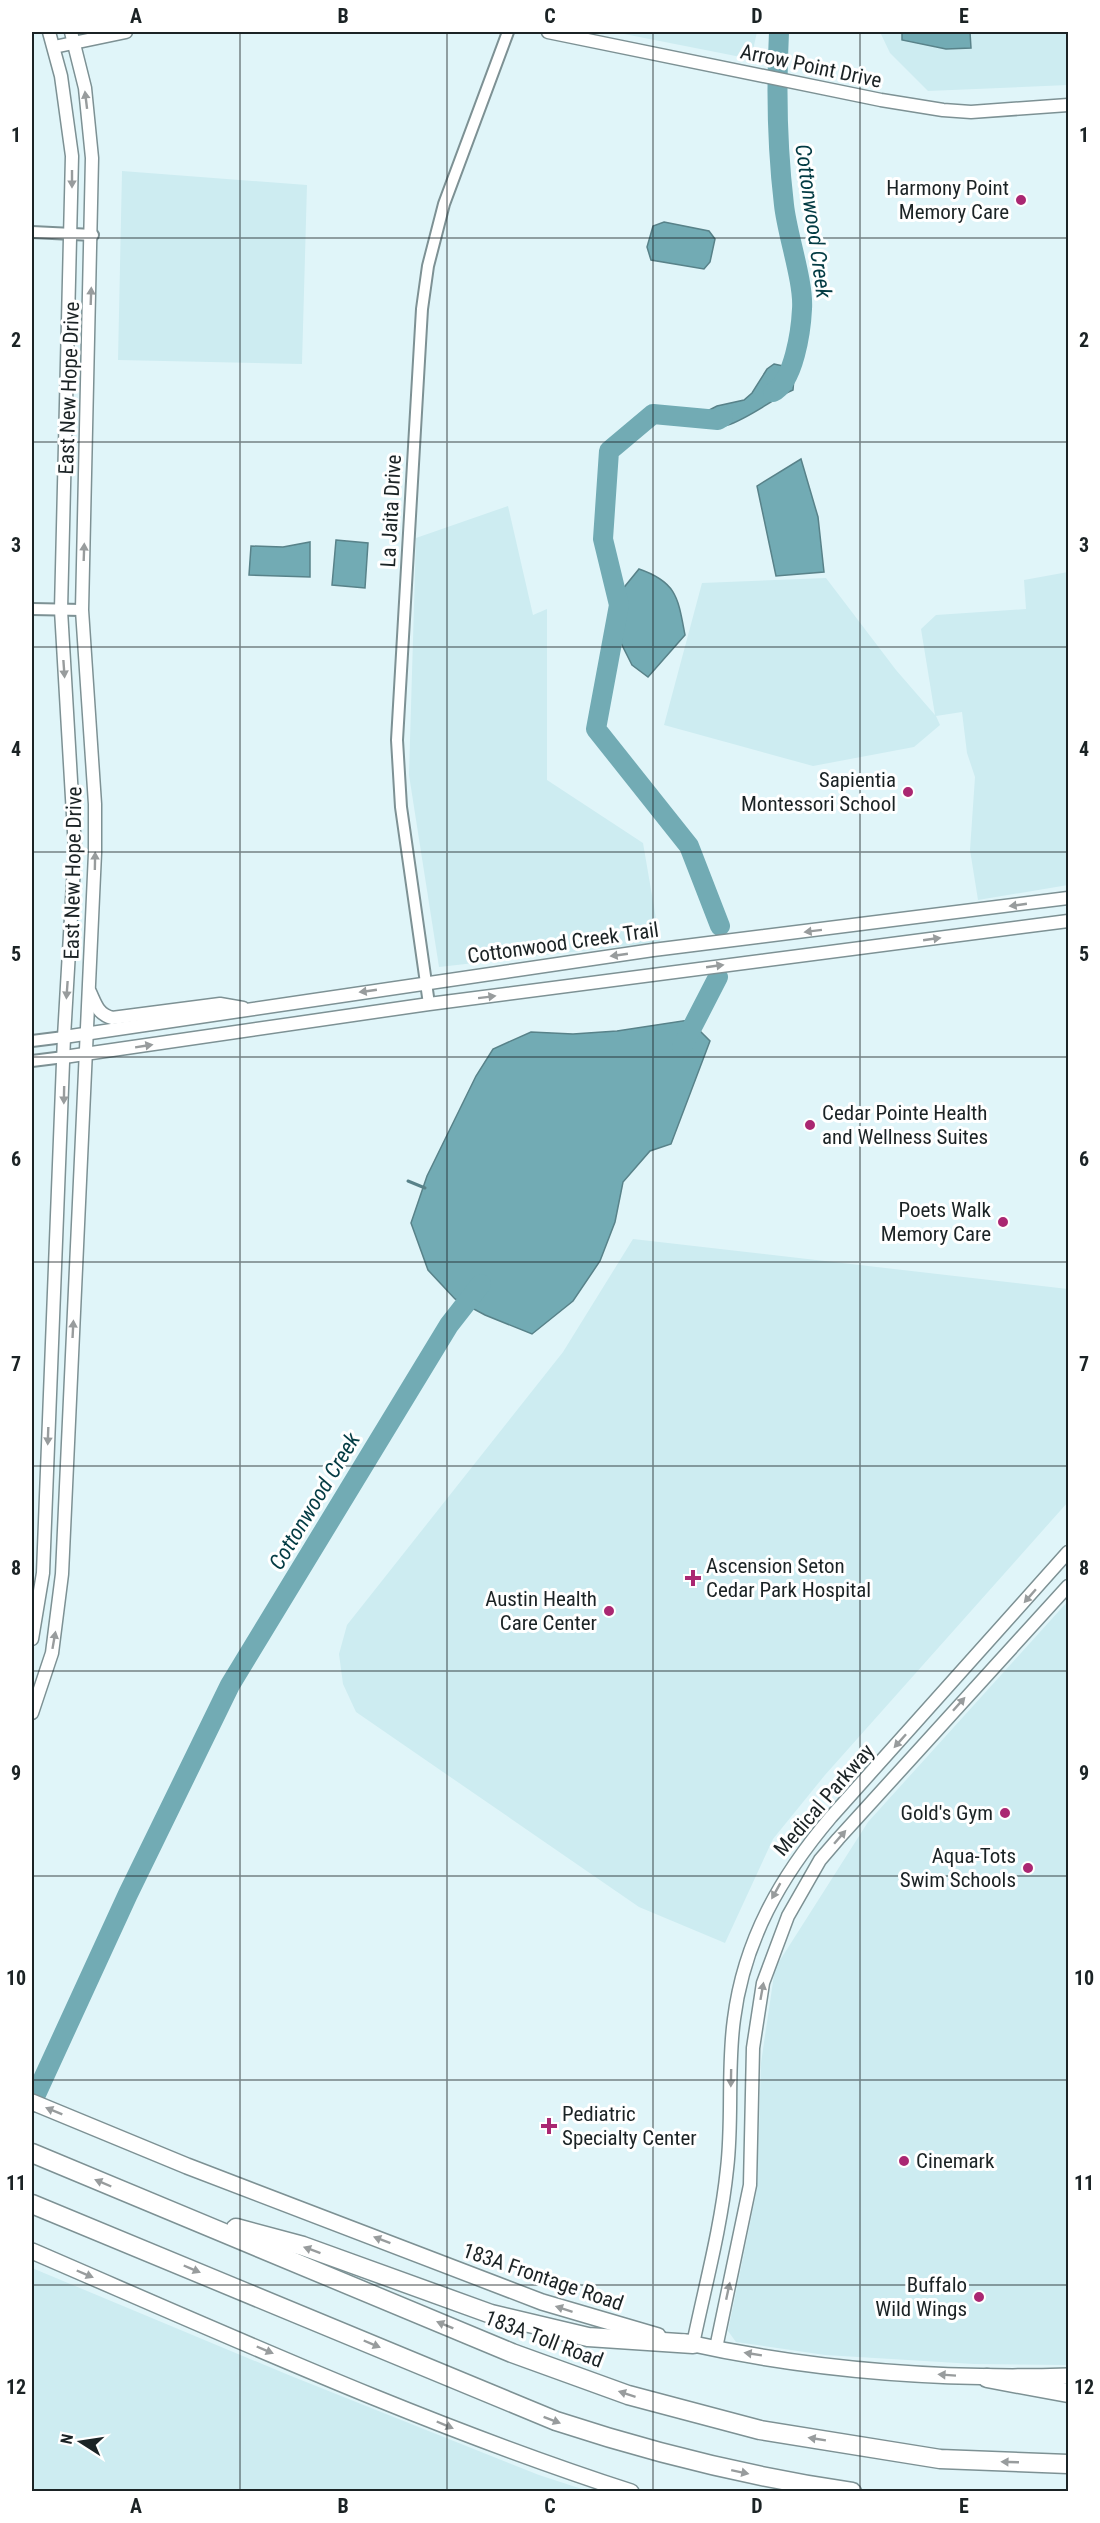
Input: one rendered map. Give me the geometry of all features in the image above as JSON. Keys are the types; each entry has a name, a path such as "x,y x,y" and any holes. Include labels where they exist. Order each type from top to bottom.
{"highway":[{"name":"183A Toll Road","path":"32,2153 502,2348 628,2395 760,2430 940,2459 1068,2464"},
{"path":"32,2204 556,2421 635,2447 708,2465 799,2484 852,2492"},
{"path":"157,2205 303,2246 491,2314 588,2337 693,2344"},
{"path":"987,2378 1068,2392"}],"main road":[{"name":"183A Frontage Road","path":"32,2102 187,2166 542,2302 596,2320 693,2344 822,2365 987,2378 1068,2376"},
{"path":"32,2251 463,2432 537,2461 632,2492"}],"street":[{"name":"East New Hope Drive","path":"32,1639 43,1573 64,1037 75,849 73,769 62,610 72,156 54,47 49,32"},
{"path":"54,47 73,37 126,32"},
{"name":"La Jaita Drive","path":"429,1004 401,807 397,740 422,309 429,266 444,204 508,32"},
{"name":"Arrow Point Drive","path":"548,32 882,100 970,112 1068,105"},
{"name":"East New Hope Drive","path":"32,1713 35,1695 52,1653 59,1608 71,1388 96,804 82,610 93,235 90,133 73,37"},
{"path":"32,232 93,235"},
{"path":"32,609 82,610"},
{"name":"Cottonwood Creek Trail","path":"64,1037 653,950 1068,898"},
{"name":"Cottonwood Creek Trail","path":"64,1057 429,1004 1068,921"},
{"path":"89,990 97,1010 103,1016 112,1018 220,1004 256,1010"},
{"path":"32,1041 64,1037"},
{"path":"32,1061 64,1057"},
{"path":"51,1378 71,1388"},
{"name":"Medical Parkway","path":"693,2344 726,2180 732,2047 739,1988 748,1954 773,1896 804,1849 1068,1552"},
{"name":"Medical Parkway","path":"716,2348 750,2185 753,2048 763,1983 788,1916 820,1860 1068,1586"},
{"path":"865,1781 878,1795"},
{"path":"732,2047 753,2048"}],"shaded area":[{"path":"614,32 757,32 751,59"},
{"path":"880,32 1068,32 1068,85 928,91 890,53"},
{"path":"122,171 307,185 302,364 118,360"},
{"path":"508,506 533,615 547,609 547,780 643,843 660,942 439,967 409,775 416,538"},
{"path":"1068,572 1068,885 978,900 970,850 975,777 967,753 962,712 936,716 940,725 914,747 813,766 664,725 702,583 826,578 896,670 935,715 921,629 936,615 1026,609 1024,580"},
{"name":"Ascension Seton Cedar Park Hospital","path":"633,1239 1068,1289 1068,1502 825,1775 773,1839 725,1943 639,1907 356,1712 343,1684 339,1654 347,1625 563,1352"},
{"path":"1068,1601 1068,2365 974,2364 825,2355 736,2342 728,2331 757,2189 761,2063 775,1968 868,1822"},
{"path":"32,2268 291,2376 539,2475 588,2491 32,2491"}],"water":[{"path":"902,32 970,32 971,48 946,49 902,40"},
{"path":"664,222 709,231 715,239 710,262 704,269 651,260 647,247 653,226"},
{"path":"774,364 783,366 794,378 793,390 728,425 715,428 702,427 690,420 717,406 744,400 752,393 767,369"},
{"path":"801,459 818,517 824,572 776,576 757,486"},
{"path":"336,540 368,543 365,588 332,585"},
{"path":"310,542 310,577 249,575 251,546 283,547"},
{"path":"639,569 661,580 674,593 685,635 648,677 632,665 621,643 623,625 617,596"},
{"path":"689,1020 710,1041 671,1144 650,1151 623,1182 615,1222 600,1261 573,1301 532,1334 485,1315 455,1299 428,1270 411,1223 427,1176 476,1076 493,1049 531,1032 573,1034 617,1031"}],"waterway":[{"name":"Cottonwood Creek","path":"773,392 786,378 791,367 798,342 802,309 800,285 786,217 780,161 777,97 779,32"},
{"name":"Cottonwood Creek","path":"720,926 689,846 596,729 619,605 603,539 609,451 653,414 718,420 723,417"},
{"name":"Cottonwood Creek","path":"682,1047 718,977"},
{"path":"408,1181 425,1188"},
{"name":"Cottonwood Creek","path":"32,2103 128,1894 230,1685 449,1325 481,1284"}],"place":[{"name":"Harmony Point Memory Care","path":"1021,200"},
{"name":"Sapientia Montessori School","path":"908,792"},
{"name":"Cedar Pointe Health and Wellness Suites","path":"810,1125"},
{"name":"Poets Walk Memory Care","path":"1003,1222"},
{"name":"Ascension Seton Cedar Park Hospital","path":"693,1578"},
{"name":"Austin Health Care Center","path":"609,1611"},
{"name":"Gold's Gym","path":"1005,1813"},
{"name":"Aqua-Tots Swim Schools","path":"1028,1868"},
{"name":"Pediatric Specialty Center","path":"549,2126"},
{"name":"Cinemark","path":"904,2161"},
{"name":"Buffalo Wild Wings","path":"979,2297"}]}
